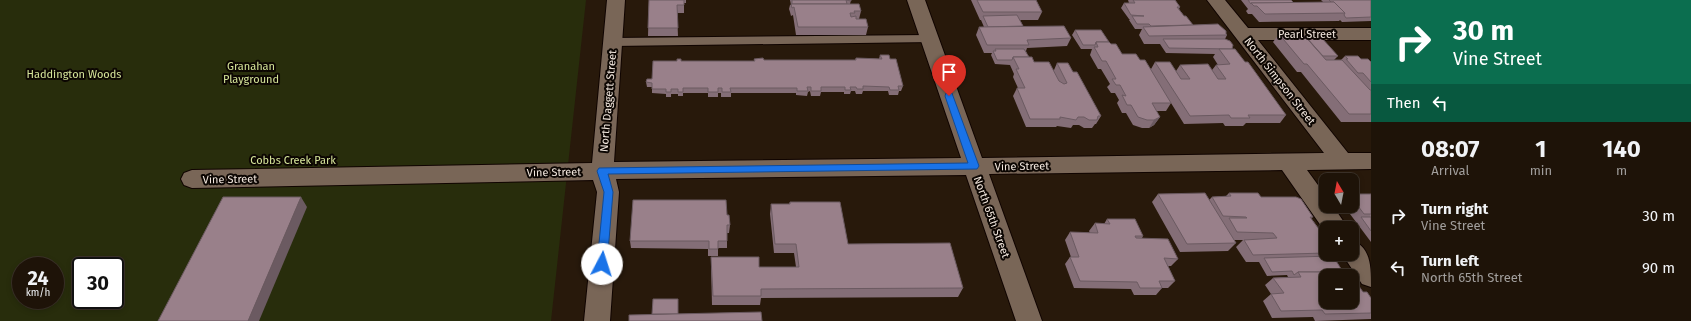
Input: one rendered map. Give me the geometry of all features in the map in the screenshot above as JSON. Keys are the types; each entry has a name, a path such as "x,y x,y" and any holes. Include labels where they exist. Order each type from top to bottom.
{"street":[{"name":"North Daggett Street","path":"597,321 608,192 602,171 616,0"},
{"name":"North 65th Street","path":"916,0 1029,321"},
{"name":"North Simpson Street","path":"1216,0 1343,162"},
{"name":"Pearl Street","path":"1243,34 1371,34"},
{"name":"Vine Street","path":"192,180 602,171 1371,161"},
{"path":"1289,163 1331,221"},
{"path":"1359,260 1371,276"}],"lane":[{"path":"613,42 929,39"}],"green space":[{"name":"Cobbs Creek Park","path":"0,0 586,0 551,321 0,321"}],"building":[{"path":"649,0 684,0 684,5 677,5 678,28 648,28"},
{"path":"792,0 846,0 847,4 792,4"},
{"path":"977,0 1036,0 1042,12 983,12"},
{"path":"1133,0 1175,0 1180,7 1177,7 1193,25 1151,26 1149,24 1137,24 1132,16 1144,16 1131,15 1124,3 1135,3"},
{"path":"1248,0 1291,0 1294,3 1251,4"},
{"path":"1329,0 1371,0 1371,17 1346,18 1344,15 1345,13 1334,2"},
{"path":"1334,2 1345,13 1265,14 1257,6 1254,6 1251,3"},
{"path":"791,4 859,4 861,11 854,11 855,13 850,13 851,17 856,16 856,19 866,19 868,27 798,27 794,7 792,8"},
{"path":"1017,15 1023,26 988,27 983,16"},
{"path":"1218,24 1226,31 1227,35 1149,36 1143,27"},
{"path":"1064,26 1071,38 1027,40 1029,45 987,45 979,27"},
{"path":"1075,30 1101,30 1109,42 1096,42 1095,45 1083,45"},
{"path":"1279,34 1303,34 1326,60 1342,60 1371,90 1371,114 1349,114 1307,64 1304,64"},
{"path":"1306,37 1321,37 1338,56 1323,56"},
{"path":"1163,39 1225,39 1230,41 1233,45 1232,49 1169,48"},
{"path":"1096,42 1109,42 1111,44 1116,44 1122,54 1136,54 1140,60 1145,60 1171,103 1152,103 1160,117 1154,120 1147,120 1138,117 1131,105 1127,105 1122,95 1126,96 1120,85 1116,85 1112,79 1116,79 1106,61 1102,61 1094,47 1098,47"},
{"path":"995,49 1024,49 1029,57 1013,57 1012,60 997,60 993,51 996,51"},
{"path":"1219,49 1235,49 1245,62 1248,62 1286,115 1248,115 1250,118 1231,118 1229,115 1190,116 1155,62 1170,62 1181,79 1190,79 1180,65 1208,64 1218,79 1226,79 1216,65 1230,64"},
{"path":"880,55 889,55 890,59 896,59 903,86 898,86 899,90 890,90 889,87 863,86 863,89 850,87 851,90 845,90 845,87 821,87 821,91 811,91 811,87 807,87 808,91 797,91 797,88 730,88 731,92 722,92 722,88 718,88 718,92 708,92 708,88 683,88 683,92 678,92 678,89 671,89 671,92 666,92 666,89 652,89 652,83 646,82 647,79 652,79 653,61 677,61 677,59 681,59 681,61 755,61 754,59 763,58 764,60 856,60 856,58 882,59"},
{"path":"1345,56 1358,56 1361,59 1368,59 1371,62 1371,82 1363,73 1358,73"},
{"path":"1013,57 1032,57 1034,62 1049,62 1059,81 1064,84 1067,83 1057,63 1068,63 1073,72 1077,72 1101,116 1098,116 1097,120 1089,120 1084,117 1078,117 1076,120 1060,117 1060,119 1030,119 1017,88 1025,88 1016,69 1019,69"},
{"path":"1205,193 1236,243 1187,244 1158,194"},
{"path":"1229,193 1258,193 1261,197 1296,197 1301,199 1313,217 1310,217 1319,229 1319,253 1253,255 1244,240 1277,238 1273,233 1237,232 1229,218 1247,218 1223,216 1212,197 1231,196"},
{"path":"1359,194 1371,194 1371,214 1364,214 1359,207"},
{"path":"223,197 301,197 248,321 158,321"},
{"path":"633,200 726,200 727,215 729,215 730,225 727,225 727,241 718,241 718,249 709,249 709,241 630,241"},
{"path":"790,202 840,202 848,244 950,243 963,288 761,289 761,296 713,296 711,257 759,257 759,267 799,267 796,244 775,244 771,204 790,204"},
{"path":"1361,217 1371,217 1371,231"},
{"path":"1107,219 1135,219 1143,236 1135,236 1136,238 1168,239 1178,259 1164,258 1175,281 1159,281 1162,288 1140,288 1137,282 1080,281 1070,257 1079,257 1070,232 1098,233 1095,223 1110,224"},
{"path":"1319,256 1319,261 1336,261 1341,269 1319,269 1319,272 1298,272 1294,275 1292,271 1272,272 1264,258"},
{"path":"1298,272 1319,272 1319,309 1359,309 1359,286 1363,292 1367,292 1371,298 1371,313 1325,314 1322,310 1281,311 1271,294 1284,293 1273,278 1301,277"},
{"path":"653,299 678,299 678,314 652,314"},
{"path":"761,312 762,321 629,321 629,315"}],"route":[{"path":"602,264 608,192 602,171 974,166 949,96"}],"park label":[{"name":"Granahan Playground","path":"251,72"},
{"name":"Haddington Woods","path":"74,74"}]}
